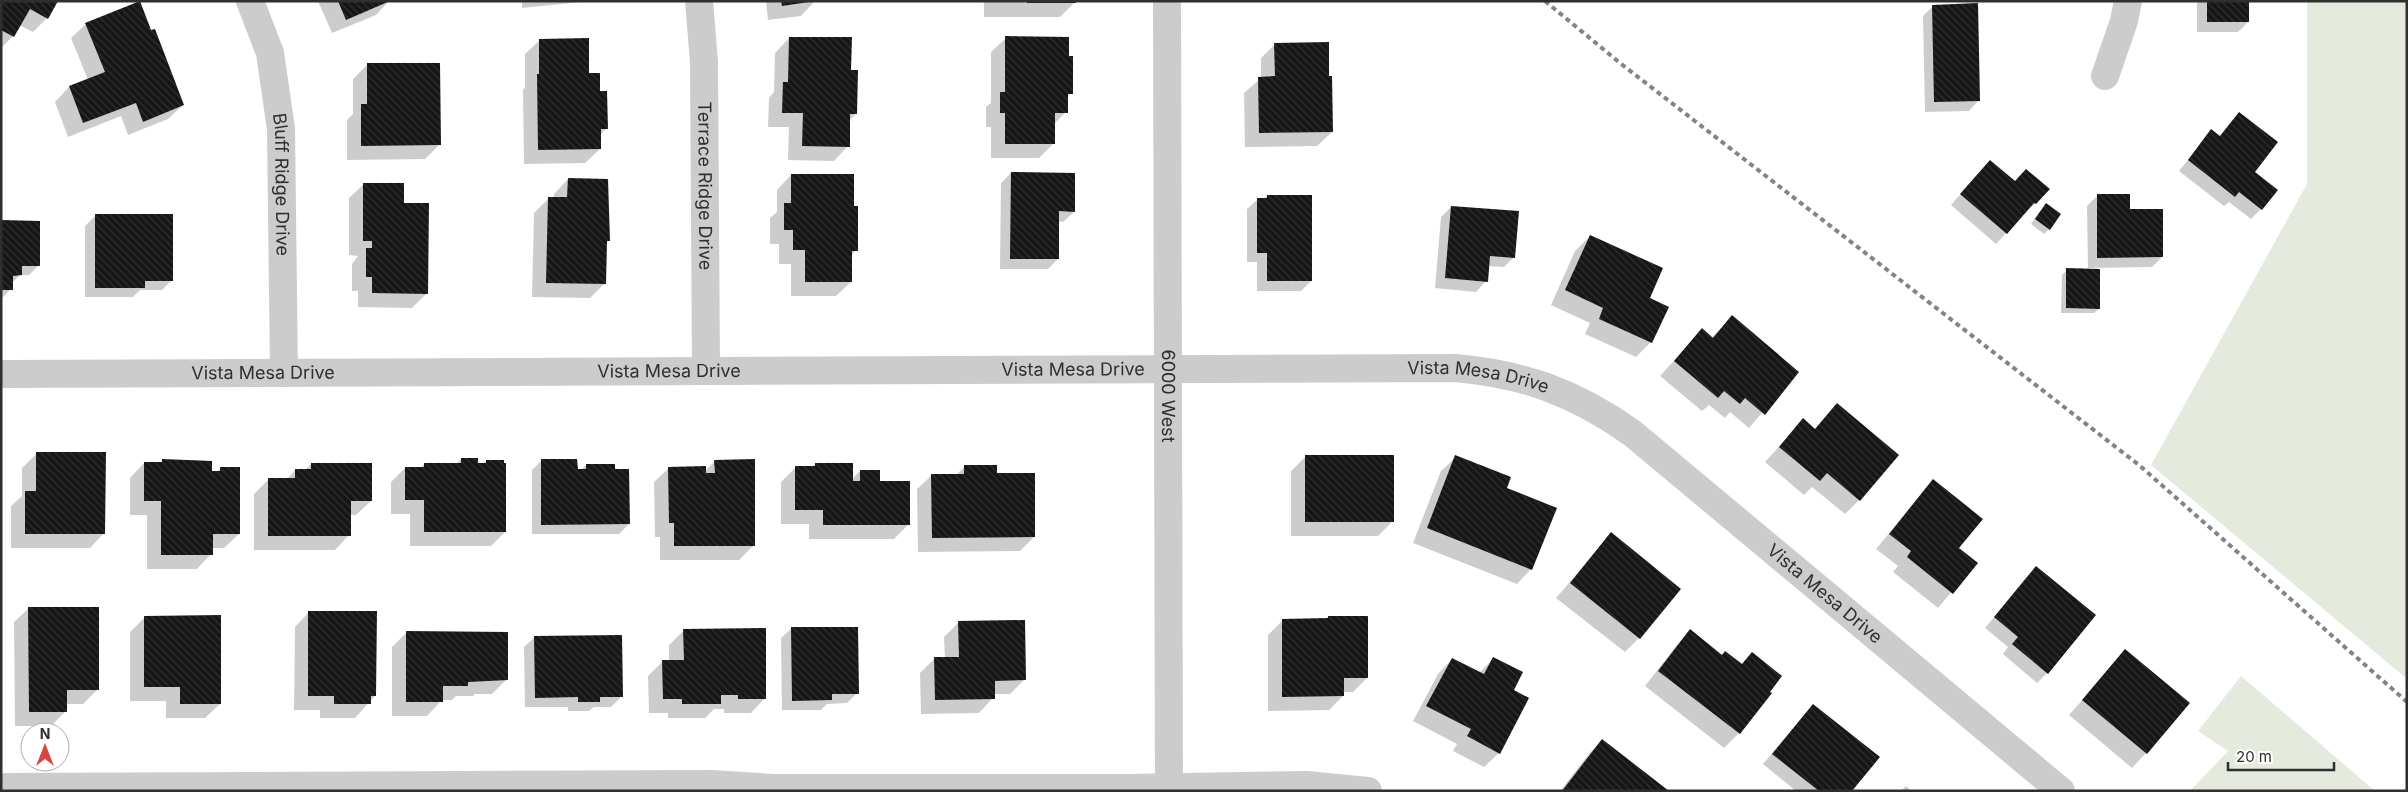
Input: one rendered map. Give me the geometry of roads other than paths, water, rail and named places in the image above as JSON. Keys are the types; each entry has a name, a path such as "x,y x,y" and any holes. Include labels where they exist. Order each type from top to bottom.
{"street":[{"name":"Bluff Ridge Drive","path":"250,1 270,53 281,129 284,372"},
{"name":"Terrace Ridge Drive","path":"699,1 704,62 706,371"},
{"name":"6000 West","path":"1167,1 1169,789"},
{"path":"2105,76 2124,21 2128,1"},
{"name":"Vista Mesa Drive","path":"1,374 1455,368 1487,371 1518,377 1578,399 1606,414 1632,433 2061,791"},
{"path":"1,787 1169,789 1307,785 1368,791"}],"railway":[{"path":"1545,1 1620,63 2139,465 2407,702"}]}
